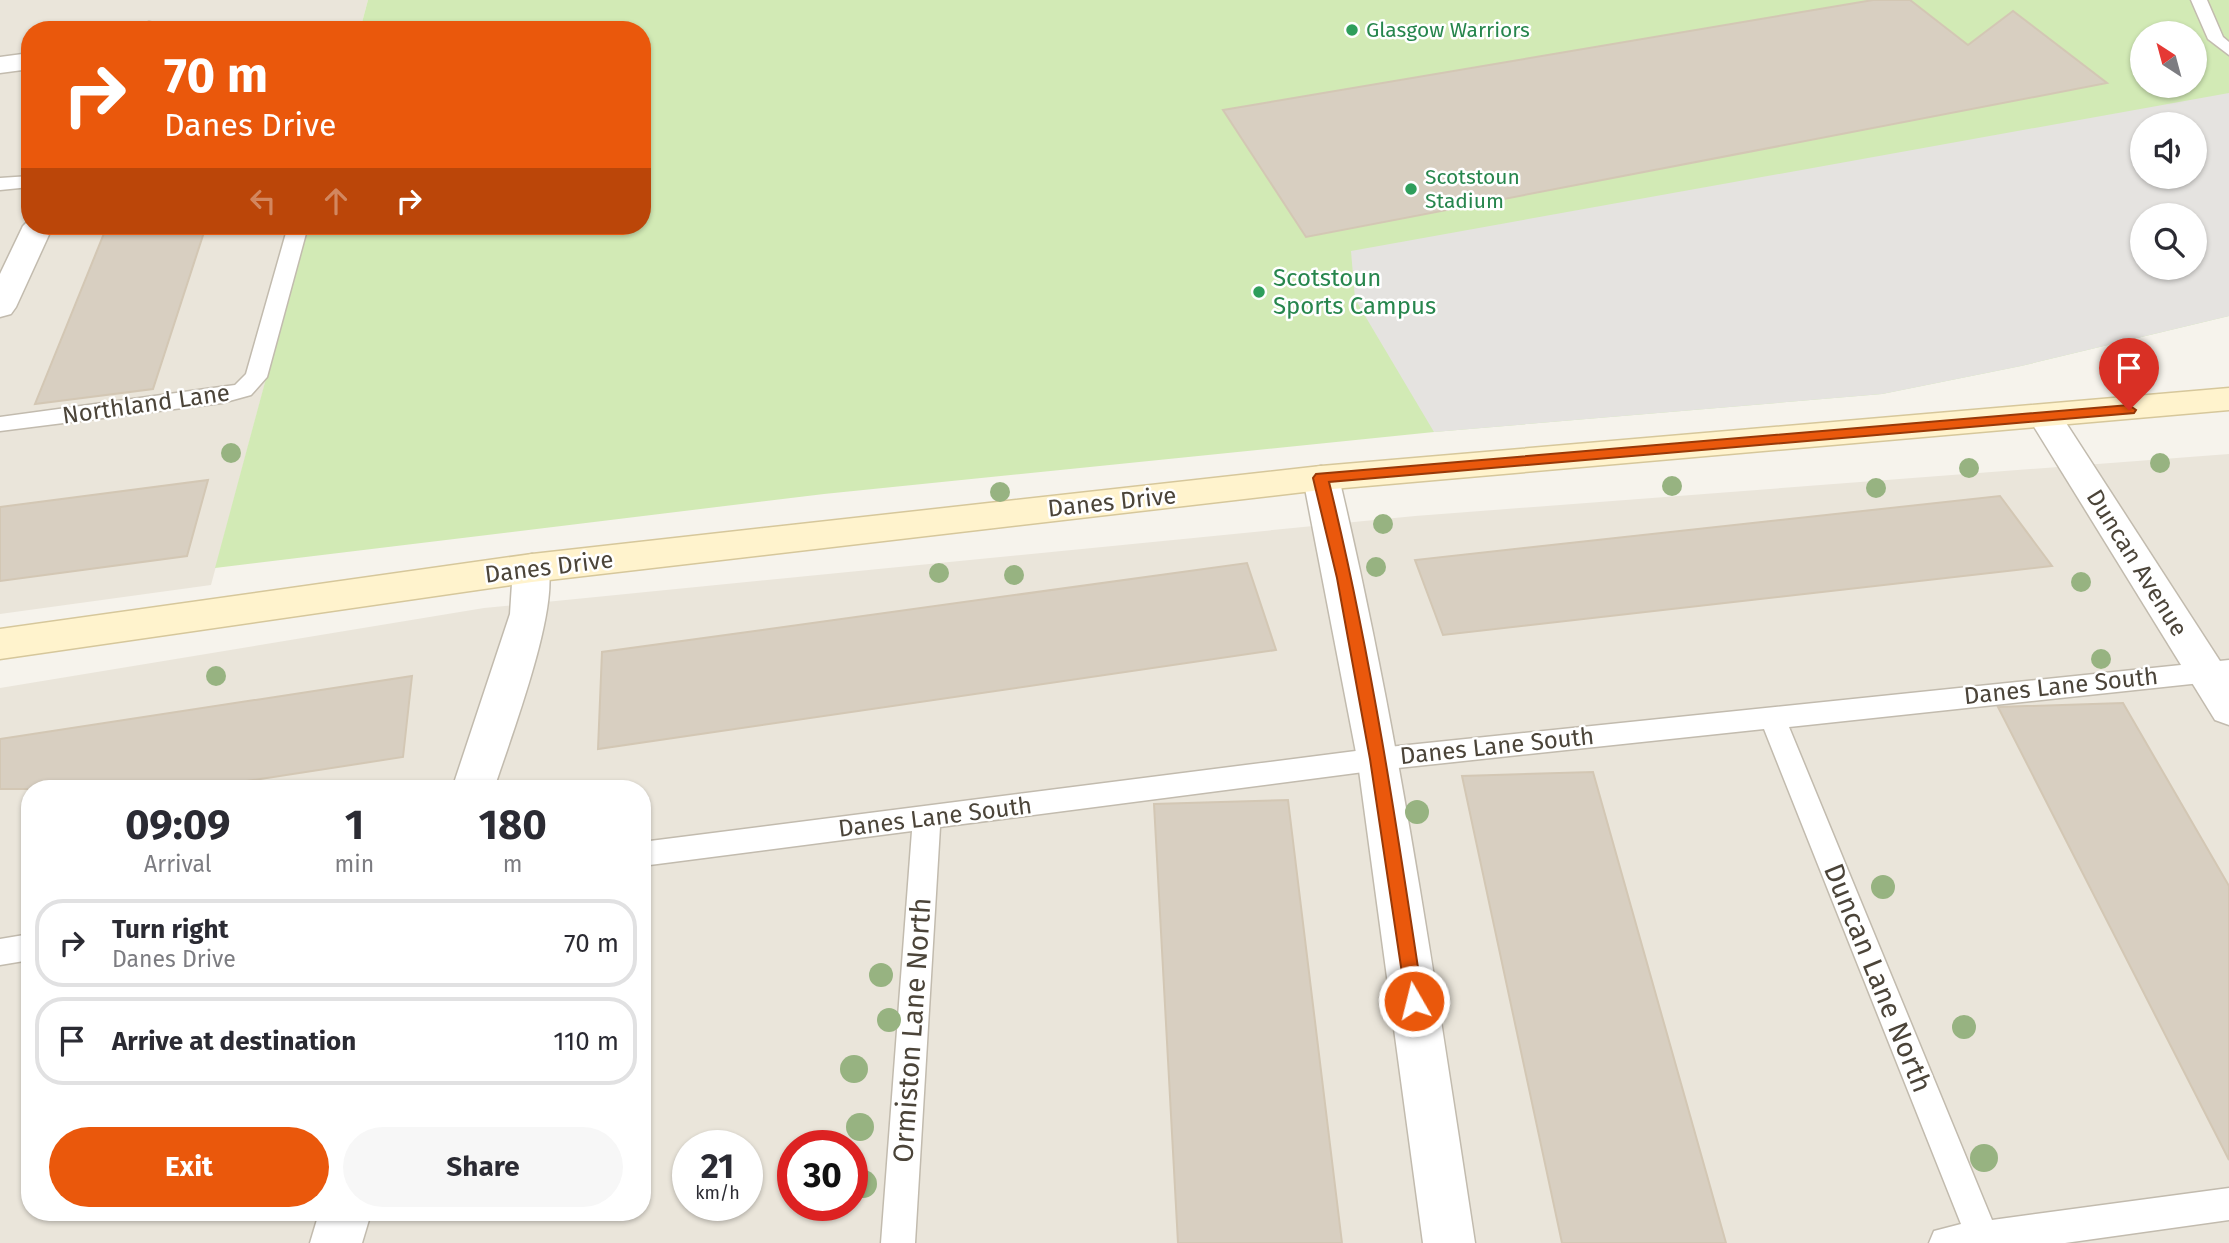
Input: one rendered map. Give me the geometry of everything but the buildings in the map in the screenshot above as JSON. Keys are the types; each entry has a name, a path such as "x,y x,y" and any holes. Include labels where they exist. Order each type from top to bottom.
{"street":[{"path":"0,307 34,235"},
{"name":"Danes Drive","path":"0,644 532,568 1321,478 2229,399"},
{"name":"Duncan Avenue","path":"2045,417 2217,671 2229,709"},
{"path":"1321,478 1345,578 1379,759 1449,1243"},
{"path":"476,780 529,614 532,568"},
{"path":"336,1243 343,1221"}],"lane":[{"path":"2199,0 2216,39 2229,50"},
{"path":"0,184 21,182"},
{"name":"Northland Lane","path":"0,424 222,396 243,390 256,377 295,235"},
{"name":"Danes Lane South","path":"651,853 1379,759 2217,671"},
{"name":"Duncan Lane North","path":"1772,717 1983,1238"},
{"name":"Ormiston Lane North","path":"898,1243 927,818"},
{"path":"0,952 21,948"},
{"path":"1946,1243 2229,1205"}],"shaded area":[{"path":"0,0 368,0 362,21 21,21 21,235 305,235 211,585 0,614"},
{"path":"2229,93 2229,316 2021,366 1882,394 1434,432 1355,299 1351,251"},
{"path":"2229,454 2229,1243 0,1243 0,688 484,608 1415,516"}],"green space":[{"name":"Scotstoun Sports Campus","path":"368,0 2229,0 2229,316 2021,366 1882,394 1434,432 824,494 215,568 305,235 651,235 651,21 362,21"}],"place":[{"name":"Glasgow Warriors","path":"1352,30"},
{"name":"Scotstoun Stadium","path":"1411,189"},
{"name":"Scotstoun Sports Campus","path":"1259,292"}],"route":[{"path":"1414,1001 1379,759 1345,578 1321,478 2129,410"}]}
